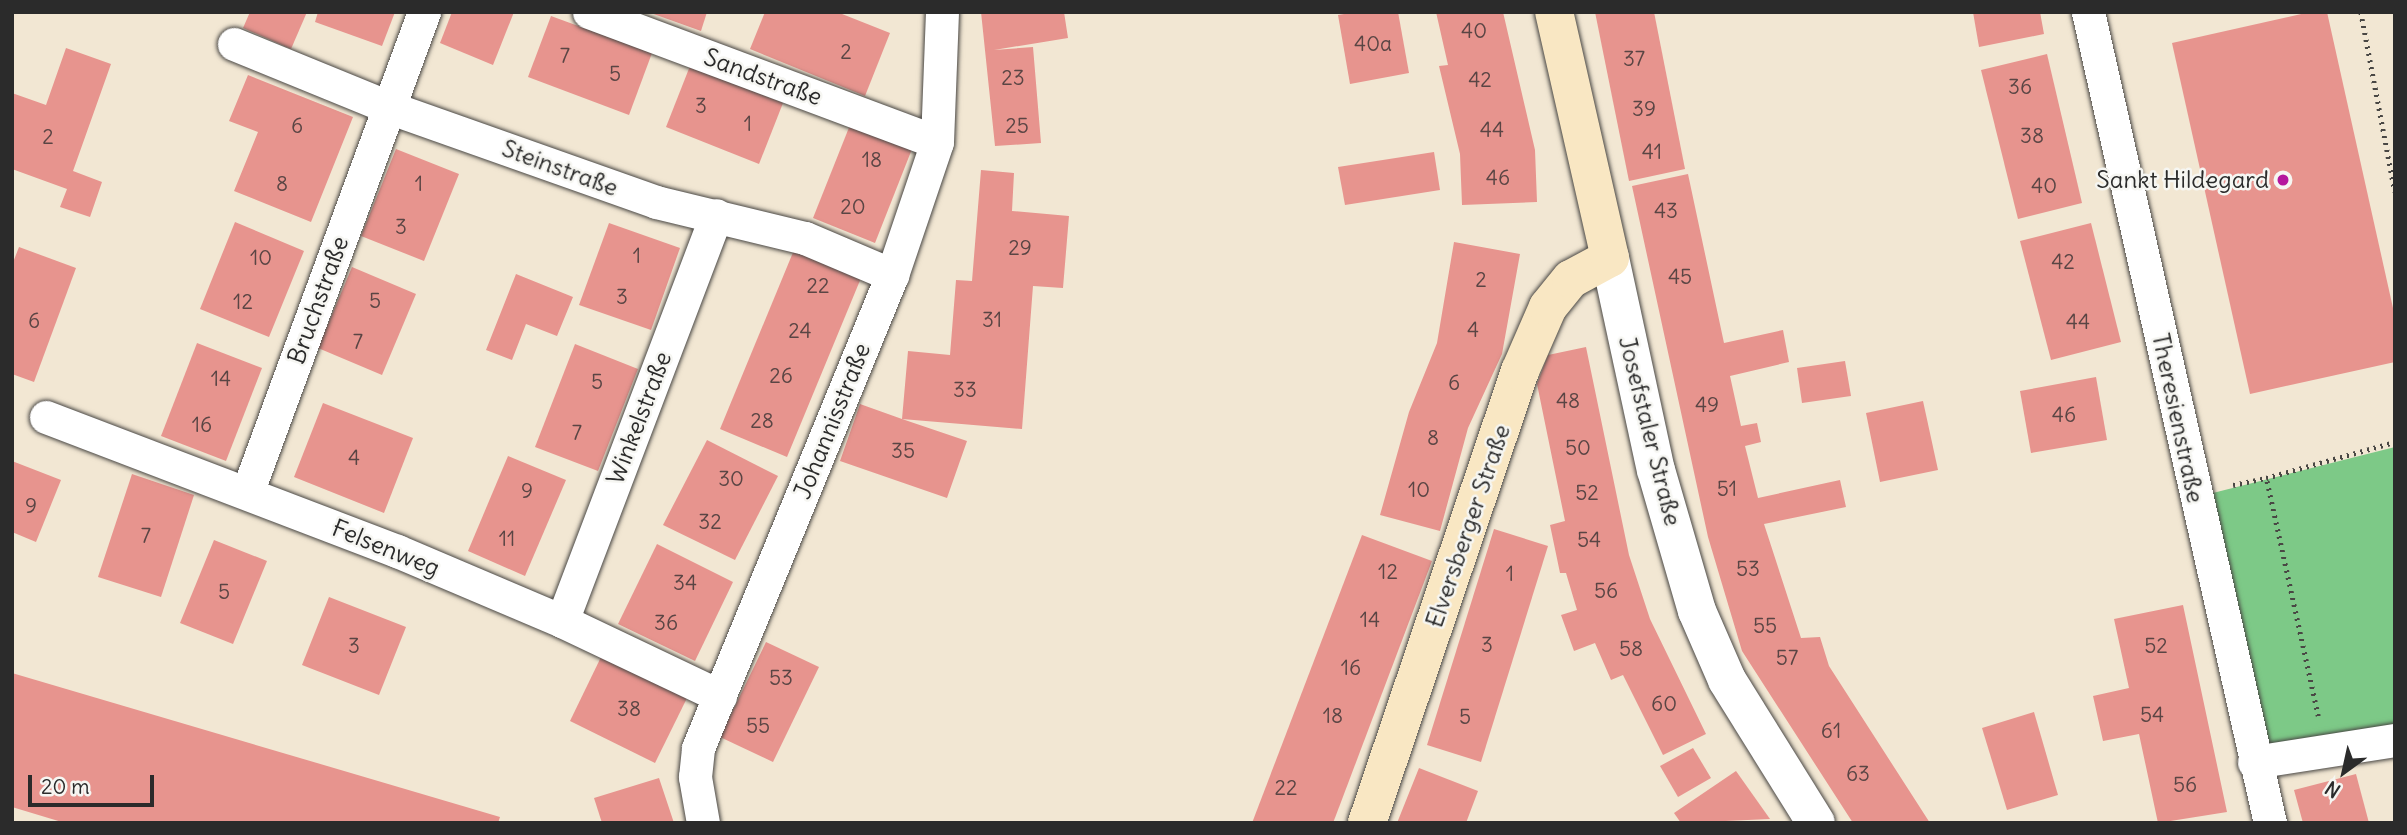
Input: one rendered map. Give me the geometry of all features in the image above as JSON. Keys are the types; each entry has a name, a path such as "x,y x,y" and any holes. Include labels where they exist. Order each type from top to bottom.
{"main road":[{"name":"Josefstaler Straße","path":"1554,12 1610,258"},
{"name":"Elversberger Straße","path":"1367,823 1520,371 1548,307 1571,279 1610,258"}],"street":[{"path":"388,107 425,12"},
{"name":"Sandstraße","path":"589,12 937,142"},
{"name":"Johannisstraße","path":"703,823 695,777 698,748 892,275 937,142 942,12"},
{"name":"Theresienstraße","path":"2088,12 2254,762 2270,823"},
{"name":"Steinstraße","path":"234,44 388,107 656,202 805,238 892,275"},
{"name":"Bruchstraße","path":"247,493 388,107"},
{"name":"Winkelstraße","path":"562,621 716,215"},
{"name":"Josefstaler Straße","path":"1610,258 1656,470 1697,611 1727,680 1816,823"},
{"name":"Felsenweg","path":"46,417 247,493 562,621 720,696"},
{"path":"2254,762 2395,740"}],"path":[{"path":"2361,12 2395,192"},
{"path":"2326,751 2266,478 2395,442"}],"green space":[{"path":"2395,447 2395,733 2261,756 2205,495"}],"building":[{"path":"250,12 307,12 291,49 243,28"},
{"path":"318,12 395,12 382,46 315,22"},
{"path":"452,12 514,12 493,65 440,43"},
{"path":"648,12 707,12 701,31"},
{"path":"765,12 837,12 890,33 865,96 750,49"},
{"path":"981,12 1064,12 1068,38 994,50 1033,47 1041,143 995,146"},
{"path":"1398,12 1409,73 1350,84 1338,15"},
{"path":"1436,12 1503,12 1535,150 1537,202 1462,205 1460,154 1439,66 1448,65"},
{"path":"1595,12 1654,12 1685,169 1629,181"},
{"path":"1973,12 2040,12 2044,34 1979,47"},
{"name":"Sankt Hildegard","path":"2310,12 2327,12 2395,317 2395,362 2250,394 2172,43"},
{"path":"551,16 652,53 629,115 528,77"},
{"path":"66,48 111,64 73,171 102,182 90,217 60,207 67,189 12,169 12,93 46,105"},
{"path":"2047,54 2082,203 2018,219 1981,70"},
{"path":"690,66 783,103 759,164 666,127"},
{"path":"248,75 353,117 311,222 234,191 258,132 229,121"},
{"path":"850,125 912,149 875,243 813,218"},
{"path":"396,149 459,174 424,261 361,236"},
{"path":"1434,152 1440,190 1345,205 1338,167"},
{"path":"981,170 1014,173 1012,211 1069,216 1063,288 1033,286 1022,429 902,419 908,351 950,355 956,280 972,281"},
{"path":"1688,174 1724,343 1783,330 1789,362 1730,376 1741,426 1757,423 1761,442 1745,446 1758,498 1840,480 1846,507 1764,524 1801,638 1820,637 1829,666 1930,823 1853,823 1742,651 1708,537 1632,186"},
{"path":"235,222 304,251 269,337 200,309"},
{"path":"609,223 680,248 651,330 579,305"},
{"path":"2091,223 2121,342 2051,360 2020,241"},
{"path":"1454,242 1520,254 1502,354 1468,428 1440,531 1380,515 1409,412 1437,343"},
{"path":"19,247 76,268 34,382 12,374 12,265"},
{"path":"794,250 861,278 787,457 720,429"},
{"path":"352,267 416,294 382,375 318,348"},
{"path":"516,274 573,297 557,336 526,324 512,360 486,350"},
{"path":"197,343 262,368 226,461 161,436"},
{"path":"575,344 638,369 598,471 535,447"},
{"path":"1586,347 1629,555 1650,619 1706,734 1663,755 1623,675 1611,680 1595,643 1574,651 1561,615 1577,610 1566,573 1560,573 1550,525 1565,521 1537,384 1548,355"},
{"path":"1845,361 1851,396 1802,403 1797,368"},
{"path":"2096,377 2107,440 2031,453 2020,391"},
{"path":"1923,401 1938,470 1880,482 1866,413"},
{"path":"323,403 413,438 384,513 294,477"},
{"path":"860,404 967,441 947,498 840,461"},
{"path":"707,440 778,476 735,560 663,525"},
{"path":"508,456 566,480 525,576 468,551"},
{"path":"12,461 61,480 36,542 12,532"},
{"path":"132,474 194,495 161,597 98,577"},
{"path":"1494,529 1548,546 1481,762 1427,745"},
{"path":"1362,535 1432,561 1333,823 1252,823"},
{"path":"214,540 267,561 233,644 180,623"},
{"path":"657,544 733,582 695,661 618,624"},
{"path":"329,597 406,627 379,695 302,665"},
{"path":"2183,605 2227,812 2158,823 2139,734 2103,741 2093,696 2129,688 2114,619"},
{"path":"766,642 819,667 773,762 720,737"},
{"path":"602,655 688,696 655,763 570,721"},
{"path":"12,673 500,817 498,823 65,823 12,807"},
{"path":"2034,712 2058,795 2007,810 1982,728"},
{"path":"1693,748 1711,778 1678,797 1660,766"},
{"path":"1419,768 1478,791 1466,823 1397,823"},
{"path":"1736,771 1770,819 1681,823 1674,813"},
{"path":"2356,774 2369,823 2303,823 2294,790"},
{"path":"659,778 674,823 602,823 594,798"}],"place":[{"name":"Sankt Hildegard","path":"2283,180"}]}
